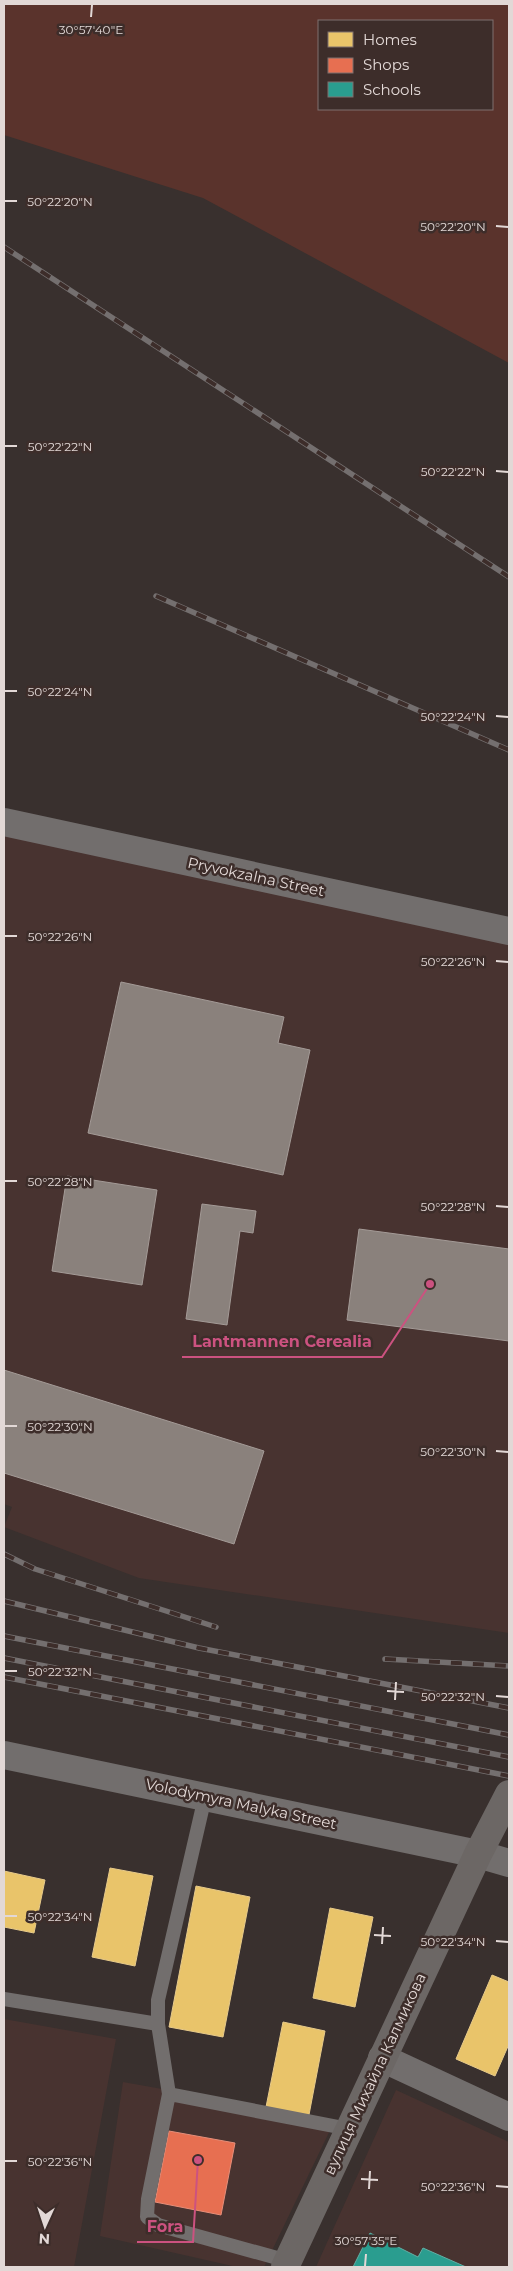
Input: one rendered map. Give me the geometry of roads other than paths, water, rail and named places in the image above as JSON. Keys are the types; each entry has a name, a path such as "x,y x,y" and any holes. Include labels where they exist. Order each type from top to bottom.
{"main road":[{"name":"вулиця Михайла Калмикова","path":"286,2264 478,1854 509,1794"}],"street":[{"name":"Pryvokzalna Street","path":"4,822 509,932"},
{"name":"Volodymyra Malyka Street","path":"4,1755 478,1854 509,1863"},
{"path":"382,2058 509,2117"}],"lane":[{"path":"205,1797 158,2000 158,2024 169,2094 148,2199 147,2217 158,2225 286,2264"},
{"path":"4,1999 158,2024"},
{"path":"169,2094 349,2129"}],"railway":[{"path":"4,247 509,577"},
{"path":"156,596 509,750"},
{"path":"4,1554 35,1569 216,1627"},
{"path":"4,1601 199,1648 509,1708"},
{"path":"4,1636 509,1735"},
{"path":"4,1658 509,1757"},
{"path":"385,1659 509,1666"},
{"path":"4,1677 509,1776"}],"place":[{"name":"Lantmannen Cerealia","path":"430,1284"},
{"name":"Fora","path":"198,2160"}]}
